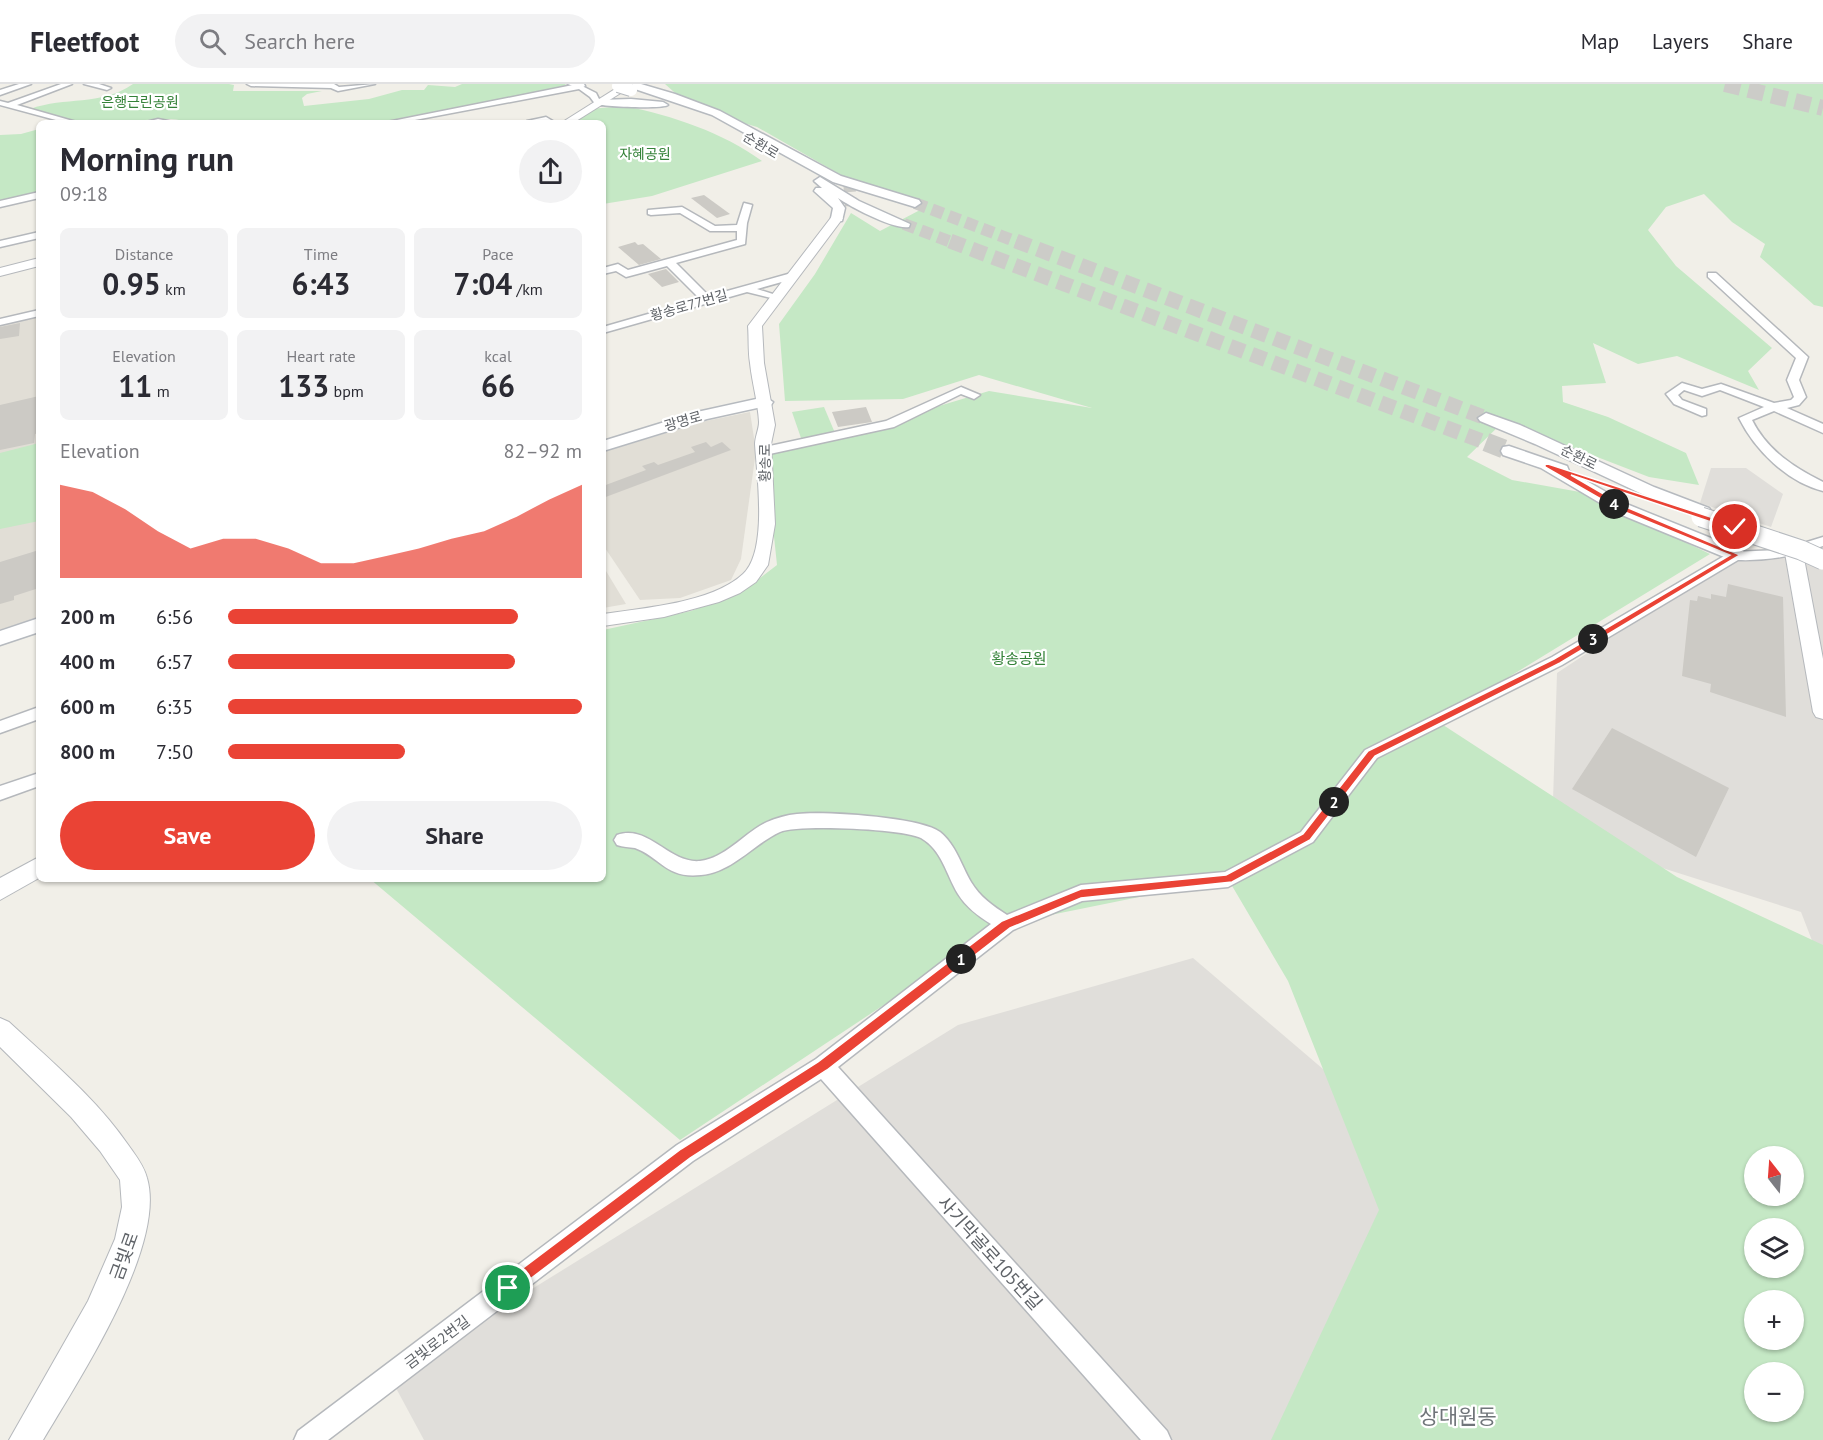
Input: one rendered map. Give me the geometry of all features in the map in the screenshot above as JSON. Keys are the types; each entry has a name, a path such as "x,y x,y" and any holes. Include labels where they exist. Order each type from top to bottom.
{"main road":[{"name":"순환로","path":"623,87 705,112 837,179 915,203"},
{"path":"683,87 699,99 705,112"},
{"path":"599,103 659,104 705,112"},
{"path":"743,130 779,162"},
{"path":"743,130 826,161 846,175 849,180"},
{"name":"순환로","path":"743,130 855,204 904,224"},
{"path":"805,181 837,204 839,208 837,218"},
{"path":"837,218 851,206"},
{"name":"광명로","path":"606,445 703,415 765,402"},
{"name":"순환로","path":"1486,418 1536,436 1702,514"},
{"name":"순환로","path":"1509,451 1702,514"},
{"path":"1548,465 1623,509 1736,555"},
{"path":"1702,514 1800,543 1814,550"},
{"path":"1702,514 1823,560"},
{"path":"0,638 36,627"}],"street":[{"path":"0,93 27,84"},
{"path":"3,104 68,84"},
{"path":"251,84 333,86 338,89 371,84"},
{"path":"92,85 107,88"},
{"path":"401,120 576,85 593,95 599,103"},
{"path":"572,120 623,87"},
{"path":"3,104 64,120"},
{"path":"0,204 36,196"},
{"path":"606,270 618,267 626,274 742,242 742,228 747,205"},
{"path":"651,212 682,210 713,229 742,228"},
{"name":"황송로","path":"606,620 680,608 731,590 751,578 759,566 765,537 765,451 763,444 767,425 757,363 755,326 837,218"},
{"path":"0,244 36,236"},
{"path":"0,272 36,263"},
{"path":"670,263 707,300"},
{"path":"1712,275 1802,357 1793,380 1800,397 1795,403 1778,406 1745,418 1749,428 1774,459 1823,487"},
{"path":"747,289 792,276"},
{"name":"황송로77번길","path":"606,329 747,289 775,298"},
{"path":"0,322 36,314"},
{"path":"1702,412 1678,402 1672,394 1682,386 1702,393 1717,387 1778,406 1823,429"},
{"path":"765,451 890,424 961,390 974,395"},
{"path":"1736,555 1758,556 1814,550 1823,712"},
{"name":"금빛로2번길","path":"307,1440 685,1153 822,1066 1006,924 1081,893 1228,879 1307,837 1371,754 1557,661 1736,555"},
{"path":"0,727 36,715"},
{"path":"0,793 36,780"},
{"path":"623,840 634,839 646,844 675,866 699,868 720,863 769,829 784,822 835,822 916,828 936,838 970,897 1006,924"},
{"path":"0,890 36,868"},
{"name":"금빛로","path":"0,1030 90,1117 112,1144 134,1178 136,1223 112,1288 25,1440"},
{"name":"사기막골로105번길","path":"822,1066 1158,1440"}],"shaded area":[{"path":"36,317 36,618 0,630 0,323"},
{"path":"750,412 756,451 741,559 731,580 680,598 640,600 606,549 606,451 706,421"},
{"path":"1711,468 1746,468 1783,494 1771,527 1700,503"},
{"path":"1823,550 1823,969 1801,912 1552,833 1557,673 1736,555"},
{"path":"606,571 626,604 606,607"},
{"path":"1193,958 1412,1145 1307,1440 424,1440 390,1377 958,1025"}],"green space":[{"name":"은행근린공원","path":"133,84 229,84 234,85 233,91 322,91 307,94 302,98 304,106 369,99 402,90 424,90 428,85 455,87 462,84 565,84 567,86 391,120 75,120 30,109 56,103 95,99"},
{"name":"황송공원","path":"665,84 1823,84 1823,307 1814,305 1760,257 1765,244 1732,222 1704,194 1666,207 1648,230 1676,266 1772,348 1748,371 1759,390 1677,356 1638,364 1593,343 1606,383 1562,386 1563,402 1608,417 1686,453 1699,485 1649,477 1504,421 1467,457 1512,480 1580,492 1710,554 1437,721 1677,877 1823,945 1823,1440 1271,1440 1379,1210 1288,981 1228,879 1006,924 680,1140 374,882 606,882 606,629 691,611 743,591 777,565 765,451 879,424 989,391 1092,408 979,375 903,399 785,401 779,324 815,274 851,213 880,231 920,210 841,175 757,127 692,108"},
{"name":"자혜공원","path":"625,106 661,115 714,133 762,161 652,196 606,204 606,120 571,120 589,109"},
{"path":"36,130 36,193 0,200 0,135 21,134"},
{"path":"824,407 835,433 801,438 792,412"},
{"path":"36,444 36,522 0,529 0,453"}],"building":[{"path":"704,195 730,214 717,218 691,198"},
{"path":"635,242 638,245 643,244 661,259 639,265 618,247"},
{"path":"666,269 679,282 662,287 648,274"},
{"path":"20,323 19,336 0,339 0,327"},
{"path":"36,397 34,443 0,450 0,405"},
{"path":"866,407 872,422 838,427 832,412"},
{"path":"706,442 711,447 722,442 731,450 606,497 606,485 646,470 642,466 654,462 658,465 695,452 691,447"},
{"path":"36,551 36,589 14,596 14,600 0,604 0,562"},
{"path":"1728,584 1783,597 1786,717 1710,692 1711,684 1682,676 1690,600 1697,601 1698,596 1711,599 1711,594 1726,597"},
{"path":"1612,728 1729,788 1696,857 1572,789"}],"tunnel":[{"path":"1725,84 1823,108"},
{"path":"849,180 851,206"},
{"path":"915,203 1020,243"},
{"path":"904,224 954,243"},
{"path":"950,241 1490,444"},
{"path":"1016,241 1486,418"},
{"path":"1486,442 1509,451"}],"district":[{"name":"상대원동","path":"1458,1416"}],"route":[{"path":"508,1288 685,1153 822,1066 1006,924 1081,893 1228,879 1307,837 1371,754 1557,661 1736,555 1623,509 1548,465 1735,527"}]}
